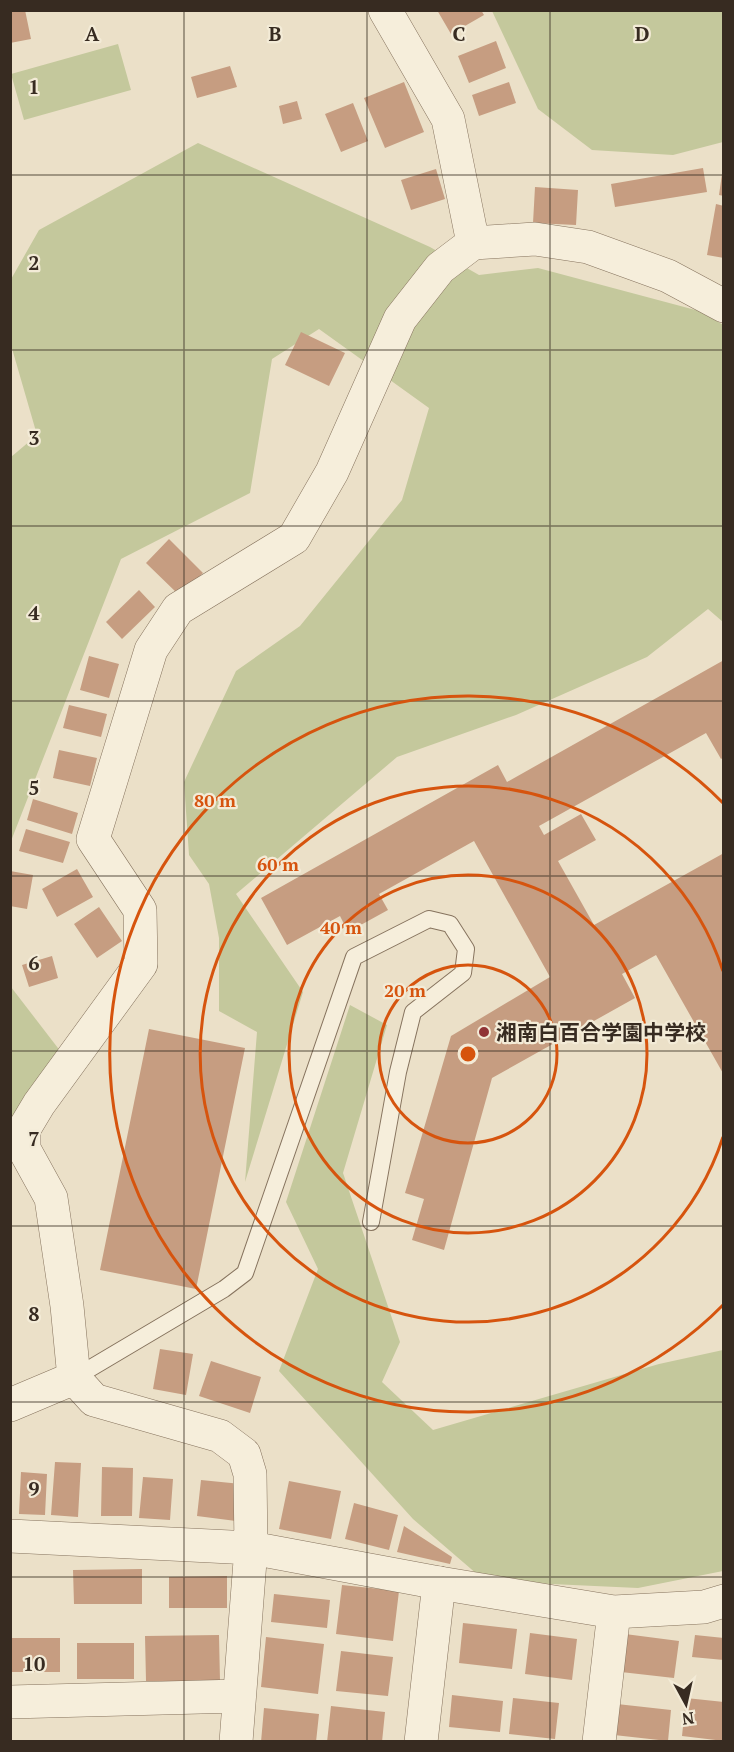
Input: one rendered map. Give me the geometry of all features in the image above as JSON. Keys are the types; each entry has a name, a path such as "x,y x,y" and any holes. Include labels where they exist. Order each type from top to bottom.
{"street":[{"path":"385,10 448,119 472,243"},
{"path":"236,1742 251,1548 250,1474 244,1454 220,1436 94,1400 74,1378 67,1306 51,1198 24,1149 24,1129 39,1104 141,964 140,910 93,839 151,650 178,609 294,538 332,472 400,319 440,268 472,243 535,239 588,247 668,276 723,306"},
{"path":"10,1405 74,1378"},
{"path":"10,1536 251,1548 614,1612 704,1607 723,1601"},
{"path":"421,1742 439,1582"},
{"path":"599,1742 614,1612"},
{"path":"10,1701 239,1696"}],"lane":[{"path":"74,1378 224,1289 245,1272 354,957 429,919 450,924 466,949 463,973 413,1012 398,1072 371,1222"}],"green space":[{"path":"492,11 723,11 723,142 673,155 592,150 538,109"},
{"path":"118,44 131,90 24,120 11,74"},
{"path":"198,143 430,247 479,275 538,268 703,312 723,325 723,622 708,609 647,657 516,715 397,757 236,894 303,992 245,1182 257,1032 219,1011 219,938 209,884 189,855 184,782 236,671 300,626 402,500 429,408 319,329 272,359 250,493 121,559 11,841 11,457 37,435 11,345 10,281 39,230"},
{"path":"11,987 61,1052 11,1157"},
{"path":"350,1005 387,1025 343,1173 400,1342 382,1382 433,1430 659,1364 723,1350 723,1571 638,1588 485,1581 413,1519 279,1371 318,1269 286,1202"}],"building":[{"path":"25,10 31,39 10,43 10,11"},
{"path":"437,10 481,10 484,15 451,34"},
{"path":"496,41 506,68 469,83 458,56"},
{"path":"230,66 237,87 197,98 191,77"},
{"path":"404,82 424,132 385,148 364,98"},
{"path":"509,82 516,103 479,116 472,95"},
{"path":"297,101 302,119 283,124 279,106"},
{"path":"353,103 368,141 341,152 325,114"},
{"path":"703,168 707,192 615,207 611,184"},
{"path":"436,169 445,199 411,210 401,180"},
{"path":"722,174 724,175 724,196 719,195"},
{"path":"535,187 578,190 576,225 533,223"},
{"path":"716,204 724,206 724,258 707,255"},
{"path":"301,332 345,353 329,386 285,365"},
{"path":"169,539 203,573 180,596 146,563"},
{"path":"139,590 155,607 122,639 106,622"},
{"path":"89,656 119,664 109,698 80,690"},
{"path":"724,660 724,757 721,759 706,733 539,826 544,835 581,814 596,840 558,861 594,925 724,853 724,1075 656,955 622,974 635,998 492,1078 444,1250 412,1240 424,1199 405,1193 451,1036 550,977 474,841 379,894 388,910 348,932 340,916 287,945 261,898 498,765 507,782"},
{"path":"69,705 107,714 101,737 63,728"},
{"path":"59,750 97,758 90,786 53,778"},
{"path":"33,799 78,813 72,834 27,820"},
{"path":"26,829 70,842 63,863 19,851"},
{"path":"77,869 93,897 57,917 42,889"},
{"path":"10,871 33,875 27,909 10,906"},
{"path":"99,907 122,941 97,958 74,924"},
{"path":"52,956 58,978 29,987 22,965"},
{"path":"149,1029 245,1048 196,1289 100,1270"},
{"path":"160,1349 193,1354 186,1395 153,1389"},
{"path":"211,1361 261,1377 250,1413 199,1396"},
{"path":"55,1462 81,1463 78,1517 51,1515"},
{"path":"102,1467 133,1468 132,1516 101,1516"},
{"path":"21,1472 47,1474 45,1515 19,1514"},
{"path":"143,1477 173,1479 170,1520 139,1518"},
{"path":"201,1480 241,1484 236,1521 197,1516"},
{"path":"289,1481 341,1491 331,1539 279,1529"},
{"path":"354,1503 398,1515 389,1550 345,1539"},
{"path":"404,1526 452,1557 450,1564 397,1552"},
{"path":"142,1569 142,1604 74,1604 73,1570"},
{"path":"227,1576 227,1608 169,1608 169,1577"},
{"path":"342,1585 399,1591 393,1641 336,1634"},
{"path":"274,1594 330,1600 327,1628 271,1622"},
{"path":"463,1623 517,1629 512,1669 459,1663"},
{"path":"530,1633 577,1639 572,1680 525,1674"},
{"path":"625,1634 679,1641 674,1678 621,1672"},
{"path":"219,1635 220,1681 146,1681 145,1636"},
{"path":"695,1635 724,1638 724,1660 692,1657"},
{"path":"266,1637 324,1644 318,1694 261,1687"},
{"path":"10,1638 60,1638 60,1672 10,1672"},
{"path":"77,1643 134,1643 134,1679 77,1679"},
{"path":"341,1651 393,1657 388,1696 336,1691"},
{"path":"452,1695 503,1701 500,1732 449,1727"},
{"path":"513,1698 559,1703 555,1739 509,1734"},
{"path":"686,1698 724,1702 724,1741 682,1736"},
{"path":"617,1704 671,1710 668,1741 614,1735"},
{"path":"331,1706 385,1712 382,1742 327,1742"},
{"path":"264,1708 319,1714 316,1742 261,1742"}],"place":[{"name":"湘南白百合学園中学校","path":"484,1032"}]}
